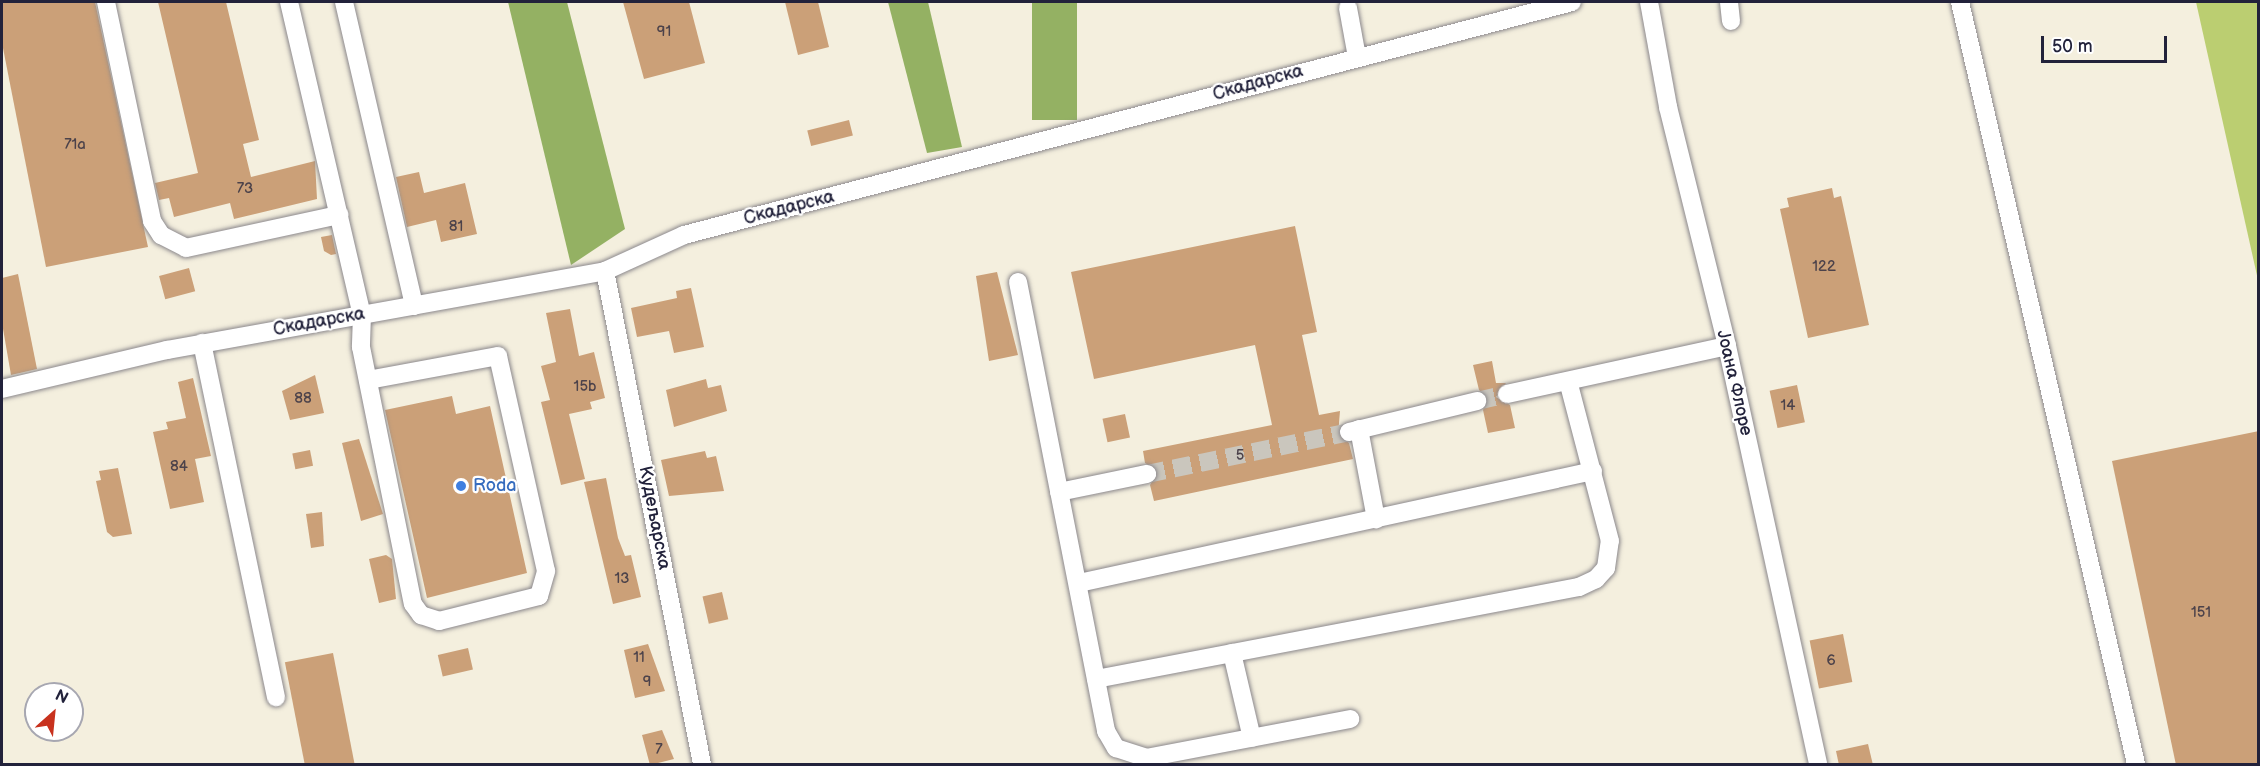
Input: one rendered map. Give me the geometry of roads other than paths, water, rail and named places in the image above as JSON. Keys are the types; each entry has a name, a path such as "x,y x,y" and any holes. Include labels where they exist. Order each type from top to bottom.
{"street":[{"path":"106,2 152,221 161,235 186,248 339,215"},
{"path":"289,2 362,315 368,380 416,610 439,621 539,596 546,571 498,356 368,380"},
{"path":"344,2 414,306"},
{"name":"Скадарска","path":"2,389 202,343 605,271 684,235 800,198 1572,2"},
{"name":"Јоана Флоре","path":"1649,2 1668,107 1727,346 1818,765"},
{"path":"1729,2 1731,21"},
{"path":"1960,2 2136,765"},
{"path":"1348,8 1357,57"},
{"name":"Кудељарска","path":"605,271 702,765"},
{"path":"1018,282 1079,583 1106,731 1128,756 1146,758 1350,719"},
{"path":"202,343 276,698"},
{"path":"1508,394 1727,346"},
{"path":"1096,679 1588,583 1606,568 1610,541 1568,381"},
{"path":"1376,519 1354,430 1477,401"},
{"path":"1079,583 1593,471"},
{"path":"1059,492 1147,474"},
{"path":"1232,653 1252,738"}],"tunnel":[{"path":"1477,401 1507,394"},
{"path":"1147,474 1349,432"}],"place":[{"name":"Roda","path":"461,486"}]}
